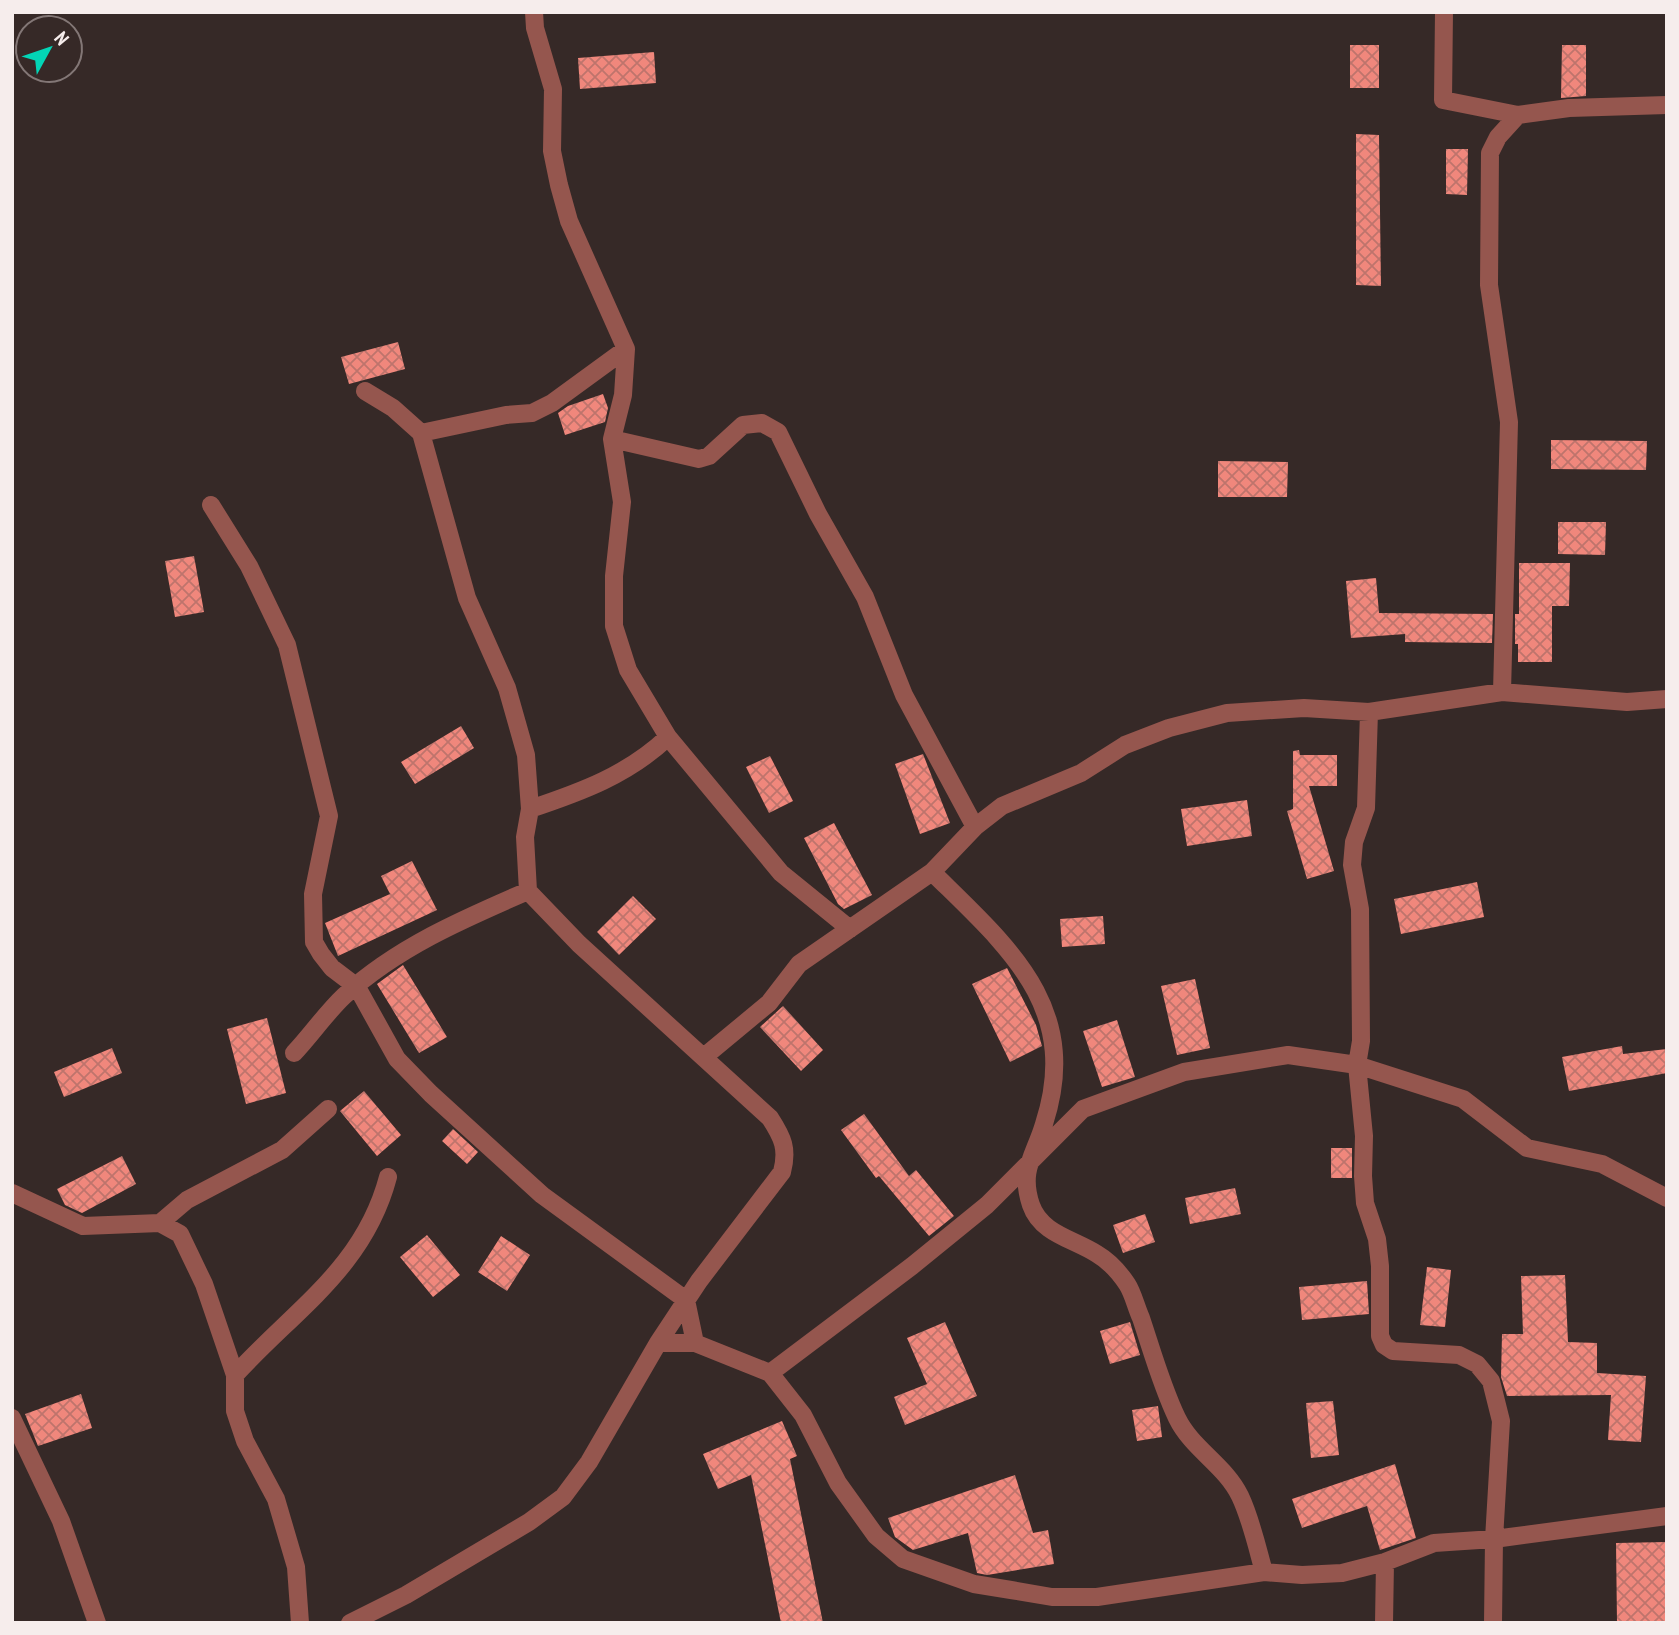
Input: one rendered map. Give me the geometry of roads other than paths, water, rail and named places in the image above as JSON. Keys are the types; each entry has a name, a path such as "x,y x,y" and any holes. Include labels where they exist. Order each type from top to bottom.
{"street":[{"path":"534,12 535,29 553,89 552,151 559,185 569,221 626,349 624,395 612,439 622,502 614,576 614,626 628,670 668,737 781,873 850,929"},
{"path":"1444,12 1443,100 1518,114 1569,108 1667,104"},
{"path":"1502,692 1509,422 1489,285 1490,153 1498,137 1518,114"},
{"path":"421,433 506,415 532,413 552,403 626,349"},
{"path":"350,1623 406,1595 529,1522 563,1497 589,1462 658,1343 782,1172 786,1155 783,1138 770,1118 579,944 528,891 524,838 530,809 526,755 511,701 467,598 421,433 393,408 365,391"},
{"path":"612,439 699,459 709,456 743,425 762,423 778,432 818,514 865,597 904,695 975,827"},
{"path":"211,505 249,566 287,645 329,816 313,894 314,943 332,968 357,986 397,1059 431,1094 542,1195 687,1300 695,1343"},
{"path":"705,1056 769,1003 799,964 932,872 975,827 1002,806 1081,773 1125,745 1169,728 1227,713 1304,709 1369,712 1502,692 1627,702 1667,699"},
{"path":"1369,712 1366,808 1354,842 1352,866 1360,909 1361,1041 1357,1065 1364,1136 1366,1203 1377,1239 1381,1266 1380,1336 1384,1345 1393,1351 1459,1355 1477,1364 1491,1381 1501,1421 1494,1539 1493,1623"},
{"path":"530,809 574,795 632,768 668,737"},
{"path":"932,872 1024,969 1053,1028 1056,1080 1044,1125 1025,1169 1030,1203 1037,1217 1050,1230 1098,1254 1115,1268 1129,1287 1177,1418 1194,1446 1217,1465 1240,1495 1264,1572"},
{"path":"294,1054 357,986 399,954 468,917 528,891"},
{"path":"769,1373 912,1266 1025,1169 1083,1109 1184,1072 1289,1055 1357,1065 1463,1099 1527,1148 1602,1164 1667,1198"},
{"path":"160,1223 187,1200 282,1150 328,1109"},
{"path":"235,1375 258,1350 312,1303 347,1262 380,1208 388,1177"},
{"path":"12,1193 83,1226 160,1223 180,1234 204,1284 235,1375 235,1410 245,1441 276,1499 296,1567 300,1623"},
{"path":"658,1343 695,1343 769,1373 803,1415 838,1483 876,1536 903,1559 974,1584 1052,1597 1097,1597 1264,1572 1302,1575 1342,1573 1385,1562 1434,1544 1494,1539 1667,1516"},
{"path":"12,1418 61,1521 97,1623"},
{"path":"1384,1623 1385,1562"}]}
